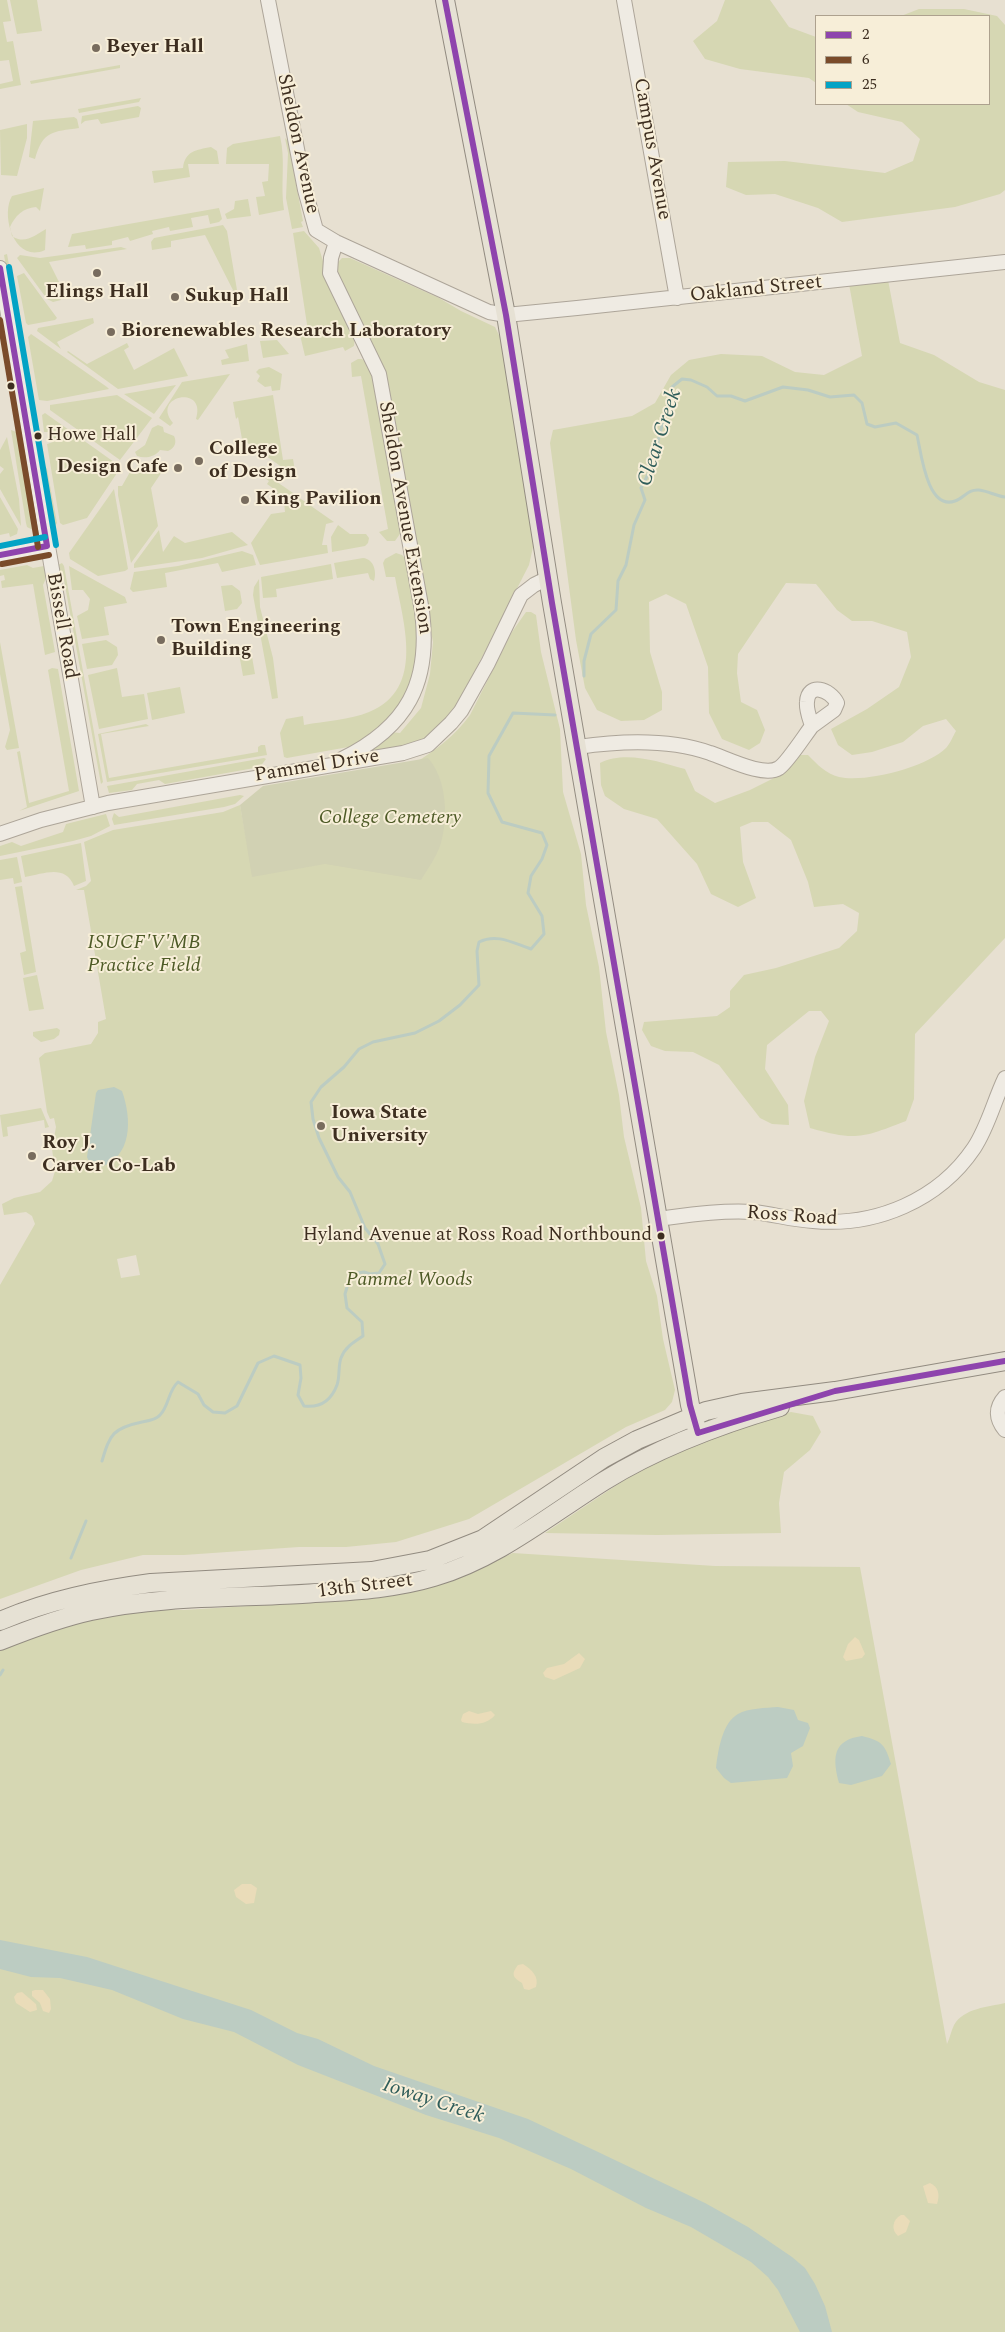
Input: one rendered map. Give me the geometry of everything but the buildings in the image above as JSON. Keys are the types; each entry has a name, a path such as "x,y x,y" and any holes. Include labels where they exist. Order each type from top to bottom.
{"main road":[{"path":"445,0 506,315 548,578 658,1219 692,1416 698,1433"},
{"path":"835,1391 1005,1361"},
{"name":"13th Street","path":"0,1621 54,1602 126,1586 372,1571 430,1560 484,1539 604,1458 637,1440 692,1416 742,1403 835,1391"},
{"name":"13th Street","path":"0,1641 59,1619 124,1606 382,1588 435,1577 466,1566 491,1554 634,1464 698,1433 835,1391"}],"street":[{"name":"Sheldon Avenue","path":"268,0 313,223 320,234 489,312 506,315"},
{"name":"Campus Avenue","path":"624,0 677,298"},
{"name":"Sheldon Avenue Extension","path":"330,764 370,742 392,724 408,702 419,681 425,641 411,546 379,374 330,273 331,258 336,242"},
{"name":"Oakland Street","path":"506,315 1005,262"},
{"name":"Bissell Road","path":"0,268 93,807"},
{"path":"0,555 47,546"},
{"name":"Pammel Drive","path":"0,834 41,820 93,807 416,749 428,745 460,711 470,695 521,595 534,585 548,578"},
{"path":"578,747 615,743 663,744 690,748 745,766 770,771 780,768 812,726"},
{"name":"Ross Road","path":"658,1219 752,1212 832,1222 866,1219 900,1209 942,1185 959,1167 975,1147 1005,1078"},
{"path":"1005,1397 997,1412 998,1419 1005,1430"}],"green space":[{"path":"0,0 7,0 11,21 3,22 7,42 13,41 21,85 0,89 0,84 13,81 9,60 0,61"},
{"path":"10,0 37,0 42,31 17,34"},
{"path":"725,0 770,0 789,27 815,37 815,82 809,78 740,69 705,59 693,41 717,21"},
{"path":"919,9 964,9 997,16 1005,25 1005,190 1000,194 955,207 842,222 818,208 775,194 746,195 726,187 728,162 785,161 885,173 913,161 920,139 902,122 858,112 848,105 990,105 990,15 904,15"},
{"path":"120,65 120,68 31,84 30,81"},
{"path":"141,98 139,102 79,113 78,109"},
{"path":"138,106 141,108 139,117 101,124 98,119 85,121 81,124 82,116"},
{"path":"74,117 77,119 79,128 50,134 42,142 35,159 29,157 33,121"},
{"path":"27,124 27,138 17,176 1,175 0,130"},
{"path":"280,136 283,155 284,210 259,215 256,197 265,196 262,182 268,181 269,164 226,164 227,148 233,144"},
{"path":"285,138 288,141 303,221 301,222 303,227 292,229 286,198 288,153"},
{"path":"211,147 217,151 219,164 188,164 190,177 154,183 152,171 183,168 186,158 192,152"},
{"path":"44,188 40,211 36,207 23,211 14,219 10,229 8,215 12,196"},
{"path":"248,199 251,216 227,219 225,214 234,209 235,201"},
{"path":"219,208 222,219 219,222 210,224 208,215 191,218 193,227 170,231 169,227 152,231 153,234 130,241 128,237 112,241 112,245 86,249 85,245 68,247 72,234"},
{"path":"223,225 227,231 238,296 236,296 205,235 171,241 171,247 152,250 151,242 154,238"},
{"path":"46,229 45,250 34,253 26,250 13,237 21,240 26,239"},
{"path":"304,231 319,248 323,261 323,275 355,336 354,346 345,351 343,347 305,356 300,335 308,331 293,233"},
{"path":"121,247 127,249 49,262 60,284 54,287 61,300 53,302 47,299 17,258 20,255 40,258"},
{"path":"7,254 20,324 16,327 4,255"},
{"path":"342,258 350,258 439,298 495,327 501,339 530,515 533,547 529,565 460,700 445,721 424,739 414,744 360,755 391,732 400,733 421,708 430,674 433,642 384,374 335,268"},
{"path":"24,273 57,318 55,320 28,325 26,323 17,276"},
{"path":"888,280 900,343 934,355 979,382 1005,390 1005,938 915,1034 914,1099 906,1121 868,1134 849,1136 810,1128 804,1101 815,1057 829,1021 821,1011 809,1011 767,1045 765,1069 788,1105 789,1125 772,1124 760,1118 719,1065 693,1052 665,1051 651,1046 642,1030 644,1022 717,1016 730,1007 730,991 744,975 776,968 839,948 857,931 859,913 843,904 814,907 808,882 791,840 768,822 752,822 740,827 743,862 756,898 738,907 711,894 697,864 657,819 624,809 605,796 601,785 600,763 610,759 631,757 685,769 695,791 715,803 750,790 784,773 798,755 808,755 834,776 864,778 896,772 937,755 947,746 956,731 946,719 923,726 903,742 872,752 852,755 838,745 831,729 867,709 899,687 911,657 907,632 872,621 852,621 837,610 816,584 786,583 738,654 737,673 741,702 757,710 765,730 760,743 749,750 722,739 709,713 708,667 686,604 666,594 649,602 650,652 662,692 662,710 644,720 621,721 597,710 585,688 576,640 550,443 553,430 632,416 655,403 671,375 689,360 721,354 762,356 795,372 824,375 862,356 849,284"},
{"path":"93,318 94,323 57,342 61,349 37,331 38,328"},
{"path":"31,334 109,389 47,401 39,400 28,337"},
{"path":"277,340 289,354 263,358 260,341"},
{"path":"127,343 129,347 124,350 134,370 174,348 188,376 118,389 67,352 87,364"},
{"path":"247,344 249,361 222,365 221,360 229,358 225,350"},
{"path":"362,359 368,364 375,387 402,531 395,541 387,541 379,532 388,529 361,376 352,377 351,363"},
{"path":"269,367 282,374 280,390 272,391 271,386 265,387 257,381 260,376 256,372 259,369"},
{"path":"230,374 198,420 196,419 197,408 194,401 187,398 180,398 168,406 168,414 173,423 170,426 159,418 182,382"},
{"path":"176,385 154,414 124,394"},
{"path":"117,395 152,418 120,460 50,410 50,405"},
{"path":"273,395 283,460 293,459 296,477 242,439 238,417 236,419 233,402"},
{"path":"45,413 121,467 87,518 63,525 60,523 47,444 53,442 51,432 44,432 42,415"},
{"path":"158,425 163,427 164,432 174,436 174,447 168,451 160,450 150,457 137,456 135,452 145,445 152,428"},
{"path":"11,430 19,433 23,440 37,519 37,529 33,530 27,527 26,523"},
{"path":"7,437 19,499 21,526 0,489 0,474 4,469 0,466 0,450"},
{"path":"168,463 151,488 158,526 131,563 118,486 122,486 130,472 128,470"},
{"path":"40,466 45,466 47,469 57,523 55,526 51,526"},
{"path":"258,469 296,495 274,498 278,492 267,484 269,481 256,472"},
{"path":"114,489 128,569 98,576 70,559 69,553"},
{"path":"0,497 18,529 17,534 10,537 9,533 0,535"},
{"path":"301,499 334,522 326,524 322,545 327,545 328,553 260,565 251,543 271,514 285,512 284,502"},
{"path":"338,525 350,534 366,534 369,538 368,543 365,546 332,552 331,537"},
{"path":"159,530 163,552 174,536 185,543 232,532 248,545 202,558 134,568 134,564"},
{"path":"242,551 253,555 256,565 222,572 218,563 165,573 167,587 133,592 130,589 134,572 178,566"},
{"path":"396,553 406,559 420,636 409,693 388,722 354,746 284,757 280,733 286,719 303,716 304,725 362,715 387,701 398,688 404,671 406,653 405,633 395,577 386,577 383,563 385,559"},
{"path":"363,558 370,561 374,566 374,581 370,579 368,573 337,578 334,563"},
{"path":"62,563 103,782 101,784 64,580 59,575 58,565"},
{"path":"331,564 333,579 276,589 277,597 263,598 261,577"},
{"path":"27,565 33,568 44,566 46,571 43,585 55,652 45,655 33,584 2,588 1,581 5,580 4,575 0,576 0,570"},
{"path":"69,566 125,597 127,603 104,607 109,635 82,639 77,616 88,610 90,599 83,590 72,590"},
{"path":"259,579 260,607 273,658 278,698 272,699 253,595 254,587"},
{"path":"232,585 240,591 242,603 237,609 225,611 221,586"},
{"name":"Pammel Woods","path":"526,612 536,615 541,652 560,729 563,792 581,854 586,905 599,967 606,1032 619,1095 624,1137 641,1208 646,1261 657,1296 663,1339 675,1390 672,1402 665,1410 626,1427 469,1519 396,1542 346,1547 299,1547 184,1555 143,1555 81,1570 0,1599 0,1285 35,1224 32,1216 26,1212 4,1215 2,1204 14,1198 40,1192 52,1181 55,1171 52,1149 56,1127 54,1118 50,1119 47,1112 39,1058 45,1053 91,1044 98,1033 98,1022 106,1019 84,890 76,890 86,886 91,881 84,842 113,830 223,812 240,805 247,843 398,772 445,742 470,715 512,632","holes":["136,1255 140,1275 121,1278 117,1259"]},
{"path":"106,640 117,647 118,655 112,665 87,669 82,644"},
{"path":"0,642 19,748 7,750 5,747 10,730 0,674"},
{"path":"238,648 247,648 251,651 255,674 243,676"},
{"path":"52,668 58,669 79,791 19,811 27,807 17,752 20,751 29,803 69,791 48,670"},
{"path":"117,668 122,697 144,694 148,719 99,729 88,675"},
{"path":"180,687 185,713 152,720 147,693"},
{"path":"146,724 149,726 101,734 109,778 258,752 258,747 261,745 265,745 267,755 107,782 98,734"},
{"name":"College Cemetery","path":"428,758 439,775 444,796 445,818 439,849 421,880 325,864 252,877 240,805 263,786"},
{"path":"266,759 260,767 165,784 159,780 137,784 132,790 109,793 107,786"},
{"path":"240,795 244,796 235,804 224,807 114,825 112,819 114,813 119,817"},
{"path":"106,814 110,826 91,836 0,856 0,846 12,842 21,846 63,832 66,824"},
{"path":"81,843 86,881 74,886 65,875 53,872 25,877 21,856"},
{"path":"17,857 22,882 14,884 13,878 0,880 0,860"},
{"path":"22,886 36,972 24,975 20,953 26,951 15,887"},
{"path":"37,975 44,1009 29,1011 23,978"},
{"path":"57,1028 60,1030 59,1035 54,1039 41,1042 33,1036 33,1032"},
{"path":"41,1108 49,1127 45,1128 44,1120 7,1127 8,1136 3,1137 0,1115"},
{"path":"791,1412 813,1416 821,1432 810,1450 784,1472 779,1503 781,1533 657,1535 545,1533 648,1464 731,1428"},
{"path":"513,1553 715,1566 860,1567 947,2044 958,2019 977,2009 1005,2003 1005,2332 0,2332 0,1648 89,1618 146,1609 184,1610 347,1600 407,1593 449,1581"}],"sand":[{"path":"855,1637 859,1640 865,1654 862,1658 846,1661 843,1657 848,1644"},
{"path":"579,1653 585,1659 580,1668 554,1680 545,1677 543,1673 547,1668 564,1664"},
{"path":"469,1711 478,1714 491,1711 495,1715 488,1721 480,1723 462,1722 463,1714"},
{"path":"242,1884 251,1884 257,1888 254,1903 246,1904 236,1897 234,1890"},
{"path":"523,1964 536,1976 536,1987 529,1990 524,1989 522,1983 514,1976 514,1971 518,1965"},
{"path":"43,1990 50,1999 51,2009 49,2013 43,2011 40,2003 32,1996 32,1991"},
{"path":"22,1992 36,2004 37,2010 30,2012 16,2003 14,1997 17,1993"},
{"path":"930,2183 938,2192 937,2204 928,2203 923,2186"},
{"path":"901,2215 904,2215 910,2221 906,2232 898,2236 894,2231 894,2222"}],"water":[{"path":"114,1087 122,1091 125,1102 128,1125 127,1136 124,1147 118,1156 98,1168 90,1164 87,1157 96,1093 98,1090"},
{"path":"778,1707 794,1710 798,1720 808,1723 810,1728 803,1746 791,1753 793,1766 787,1778 731,1783 716,1768 722,1738 728,1724 742,1712"},
{"path":"862,1736 882,1744 891,1764 882,1776 851,1785 839,1783 836,1765 837,1751 845,1741"},
{"name":"Ioway Creek","path":"0,1940 87,1957 251,2010 297,2033 318,2039 374,2066 528,2119 596,2151 705,2203 748,2227 792,2257 805,2268 815,2284 825,2306 832,2332 800,2332 778,2290 768,2277 751,2262 691,2227 646,2208 571,2169 499,2138 426,2115 298,2065 234,2032 183,2019 112,1990 60,1978 31,1977 0,1969"}],"waterway":[{"name":"Clear Creek","path":"584,676 584,661 591,634 616,610 618,581 626,565 634,525 645,500 641,488 658,455 658,441 672,387 682,379 691,380 707,387 717,396 731,396 745,401 783,387 808,390 830,397 854,395 862,403 867,424 875,427 896,423 917,435 927,478 932,489 945,502 958,500 975,490 986,491 1005,497"},
{"name":"Clear Creek","path":"102,1461 114,1434 132,1424 158,1417 178,1382 198,1394 204,1405 213,1412 225,1413 237,1406 258,1363 274,1356 300,1365 301,1378 298,1395 304,1406 320,1404 335,1391 343,1354 350,1345 363,1336 362,1322 347,1308 345,1294 351,1274 364,1272 370,1274 379,1273 385,1264 378,1244 365,1228 350,1192 338,1177 319,1138 313,1119 311,1102 321,1087 344,1067 359,1049 373,1042 415,1033 439,1021 460,1005 479,985 477,951 479,942 492,938 531,949 544,934 542,916 528,893 531,876 542,859 547,845 542,833 502,822 488,793 489,756 513,713 555,715"},
{"name":"Clear Creek","path":"71,1558 86,1521"},
{"name":"Clear Creek","path":"0,1675 3,1670"}],"transit line":[{"name":"2","path":"445,0 506,315 552,603 690,1405 698,1433 835,1391 1005,1361"},
{"name":"25","path":"9,267 56,545"},
{"name":"2","path":"0,268 47,546"},
{"name":"6","path":"0,320 38,547"},
{"name":"25","path":"0,546 45,537"},
{"name":"2","path":"0,555 47,546"},
{"name":"6","path":"2,564 49,555"}],"place":[{"name":"Beyer Hall","path":"96,48"},
{"name":"Elings Hall","path":"97,273"},
{"name":"Sukup Hall","path":"175,297"},
{"name":"Biorenewables Research Laboratory","path":"111,332"},
{"name":"Howe Hall","path":"38,436"},
{"name":"College of Design","path":"199,461"},
{"name":"Design Cafe","path":"178,468"},
{"name":"King Pavilion","path":"245,500"},
{"name":"Town Engineering Building","path":"161,640"},
{"name":"Iowa State University","path":"321,1126"},
{"name":"Roy J. Carver Co-Lab","path":"32,1156"},
{"name":"Hyland Avenue at Ross Road Northbound","path":"661,1236"}],"park label":[{"name":"ISUCF'V'MB Practice Field","path":"144,956"}]}
